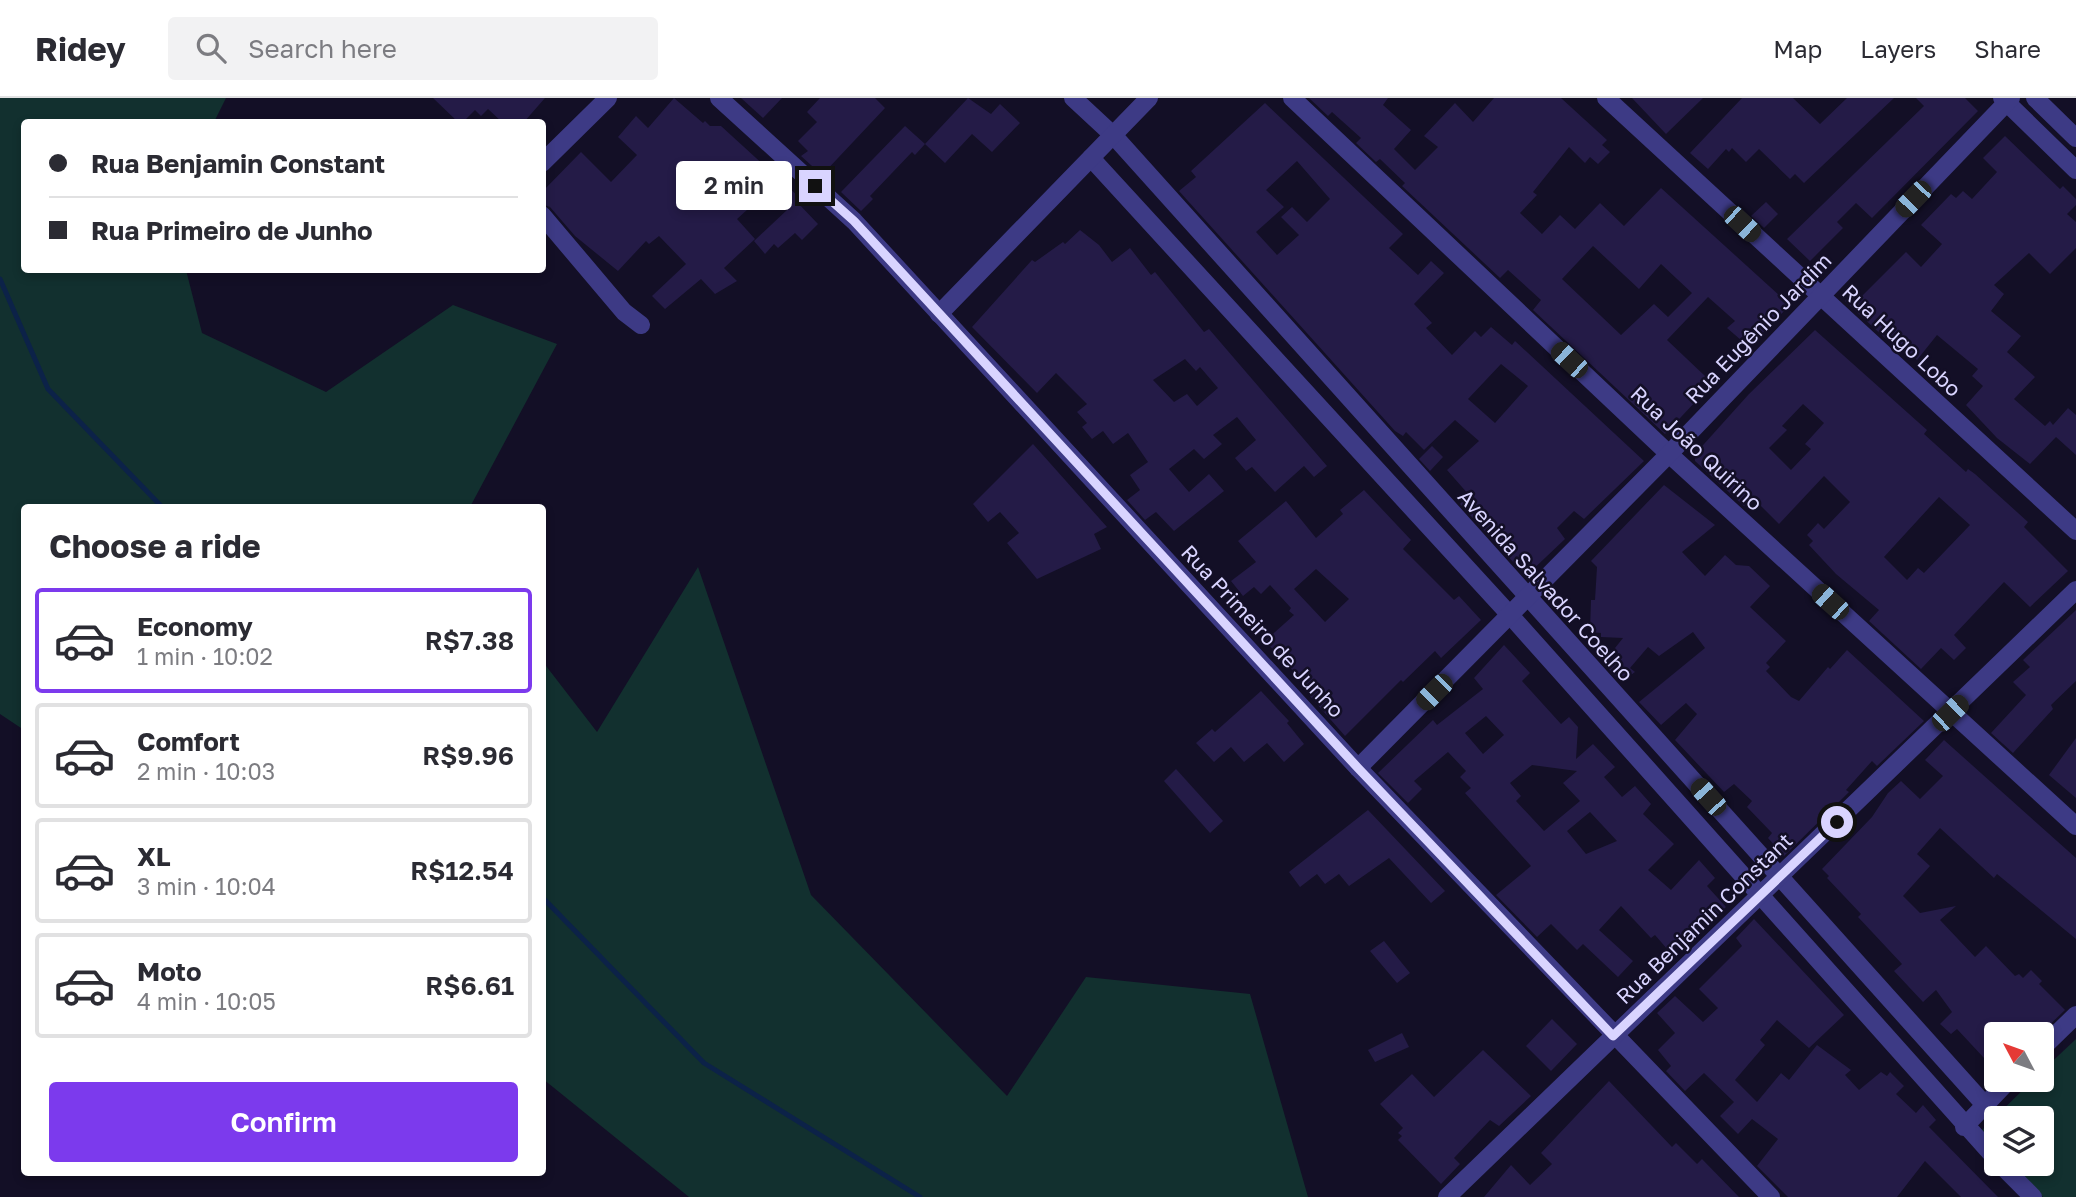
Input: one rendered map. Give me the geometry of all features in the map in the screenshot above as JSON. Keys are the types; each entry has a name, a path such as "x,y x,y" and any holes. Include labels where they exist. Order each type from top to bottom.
{"street":[{"path":"546,159 608,98"},
{"name":"Rua Primeiro de Junho","path":"719,98 854,221 1358,768 1613,1036 1771,1197"},
{"name":"Avenida Salvador Coelho","path":"1073,98 1114,136 1984,1104"},
{"path":"939,314 1149,98"},
{"name":"Rua João Quirino","path":"1292,98 1669,454 2076,826"},
{"name":"Rua Hugo Lobo","path":"1606,98 2076,531"},
{"path":"2035,98 2076,138"},
{"path":"2006,100 2076,170"},
{"name":"Rua Eugênio Jardim","path":"1358,768 1669,454 2006,100"},
{"path":"1091,158 1510,615 1984,1148"},
{"path":"546,220 624,312 641,325"},
{"name":"Rua Benjamin Constant","path":"1449,1193 1762,895 2076,590"},
{"path":"2054,1036 2076,1015"},
{"path":"1964,1127 1996,1092"},
{"path":"2012,1176 2033,1197"}],"green space":[{"path":"0,98 226,98 216,119 21,119 21,273 187,273 202,333 326,392 453,305 557,344 472,504 21,504 21,728 0,714"},
{"path":"698,567 811,895 1007,1096 1086,977 1250,994 1308,1197 689,1197 546,1081 546,666 597,732"},
{"path":"2076,1039 2076,1197 2043,1197 2024,1176 2054,1176 2054,1106 2006,1106 2021,1092 2054,1092 2054,1060"}],"building":[{"path":"433,98 545,98 527,119 499,119 488,109 481,116 475,110 466,119 455,119"},
{"path":"674,98 703,123 705,121 710,126 721,126 800,198 797,202 818,224 802,240 795,233 778,248 774,244 765,254 754,241 787,210 768,191 737,219 755,239 724,268 737,281 715,294 701,279 665,309 652,296 686,264 659,236 649,244 646,241 618,271 575,236 546,206 546,188 581,152 611,182 637,155 618,137 636,116 648,128"},
{"path":"741,98 782,98 763,118"},
{"path":"820,98 875,98 885,108 822,175 801,156 808,151 798,141 817,122 807,112"},
{"path":"968,98 991,114 1000,104 1020,123 992,152 972,134 945,163 925,144"},
{"path":"1309,98 1388,98 1383,105 1411,130 1394,149 1415,170 1438,147 1424,136 1455,103 1473,122 1494,98 1561,98 1607,140 1602,145 1610,152 1598,164 1590,157 1585,163 1569,147 1533,192 1537,195 1520,213 1542,234 1560,215 1575,229 1600,203 1624,226 1661,188 1790,305 1749,347 1727,328 1735,321 1708,297 1667,340 1705,376 1691,393 1698,399 1665,434 1533,310 1541,300 1508,270 1500,278 1402,186 1405,183 1380,159 1376,162 1356,143 1361,138 1332,112 1328,116","holes":["1593,246 1639,289 1661,264 1692,293 1668,317 1654,304 1621,335 1562,279"]},
{"path":"1632,98 1703,98 1666,134"},
{"path":"1742,98 1793,98 1820,124 1847,98 1894,98 1804,183 1795,174 1790,179 1759,149 1746,162 1732,148 1729,152 1726,149 1708,169 1690,153"},
{"path":"1916,98 1965,98 1978,111 1872,218 1856,203 1837,222 1843,228 1810,261 1787,239 1924,106"},
{"path":"1265,103 1403,234 1389,248 1418,275 1431,261 1444,273 1414,304 1432,323 1426,328 1452,355 1475,331 1481,337 1491,327 1512,345 1515,341 1644,461 1584,519 1574,511 1557,528 1565,539 1526,576 1460,504 1469,495 1447,470 1479,441 1455,420 1424,450 1406,432 1403,436 1395,431 1179,191 1196,177 1191,171","holes":["1297,161 1330,199 1307,222 1292,207 1281,217 1299,235 1277,255 1256,232 1284,207 1266,190","1501,364 1528,386 1495,423 1468,399"]},
{"path":"905,126 925,144 915,155 912,152 870,196 873,199 861,211 841,192"},
{"path":"2005,136 2060,189 2063,186 2076,199 2076,205 2067,214 2076,222 2076,248 2050,274 2029,253 1994,285 2004,294 1991,311 2021,336 2007,352 2035,377 2014,399 2045,426 2050,421 2053,425 2068,408 2076,415 2076,455 2056,437 2030,464 1997,438 1966,405 1983,386 1972,376 1978,369 1937,335 1917,360 1890,337 1887,340 1845,301 1854,292 1861,297 1906,252 1921,267 1942,244 1921,225 1951,194 1956,198 1963,191 1972,199 1997,172 1983,158"},
{"path":"1766,202 1778,214 1764,228 1751,216"},
{"path":"1080,230 1099,245 1112,262 1130,248 1151,275 1155,272 1204,332 1209,329 1327,466 1314,477 1304,466 1275,492 1252,467 1246,471 1235,458 1256,440 1237,417 1213,435 1222,444 1204,459 1194,449 1169,469 1189,492 1209,474 1224,491 1174,531 1156,512 1145,520 1127,500 1140,490 1130,475 1148,462 1128,433 1113,444 1103,431 1092,439 1082,427 1087,423 1077,412 1087,404 1056,373 1037,393 972,327 1032,260 1035,262 1063,242 1065,244","holes":["1185,359 1196,371 1200,367 1218,388 1197,406 1187,394 1174,402 1153,380"]},
{"path":"1815,330 1927,430 1924,434 1966,472 1968,469 1975,474 2028,522 2024,527 2068,571 2030,607 2004,582 1954,635 1966,648 1954,660 1941,648 1921,669 1869,621 1879,610 1836,574 1809,545 1813,541 1807,535 1818,523 1824,529 1850,502 1824,476 1779,524 1752,497 1744,506 1695,461 1695,454 1749,394","holes":["1803,404 1824,423 1805,444 1811,449 1791,470 1769,448 1787,430 1782,426","1939,497 1970,525 1924,573 1918,568 1907,580 1884,557"]},
{"path":"1033,444 1107,527 1094,534 1101,549 1037,579 1007,543 1019,533 1000,512 988,522 973,504"},
{"path":"1432,446 1443,457 1430,471 1419,459"},
{"path":"1664,485 1715,525 1682,552 1705,576 1725,555 1736,565 1749,566 1770,586 1750,607 1786,641 1766,663 1770,667 1766,671 1791,697 1799,701 1828,667 1830,669 1847,650 1924,721 1877,766 1872,761 1846,790 1849,792 1784,856 1768,838 1772,833 1747,807 1752,801 1734,784 1724,792 1675,740 1697,714 1686,703 1661,725 1639,702 1705,648 1693,632 1659,656 1648,647 1630,668 1635,672 1621,682 1603,663 1623,638 1601,637 1601,633 1590,632 1591,600 1595,600 1597,567 1591,561"},
{"path":"1364,490 1411,540 1403,549 1454,600 1459,596 1481,620 1441,658 1435,651 1403,682 1401,680 1345,736 1309,695 1313,692 1265,641 1294,615 1289,611 1291,608 1270,585 1261,594 1254,587 1243,596 1231,581 1256,562 1238,541 1286,501 1316,538 1343,514 1340,510","holes":["1316,569 1349,599 1325,622 1294,589"]},
{"path":"2076,610 2076,681 2051,705 2053,709 2013,753 1991,733 2026,695 2013,682 2030,667 2023,660"},
{"path":"1504,645 1530,673 1522,681 1561,724 1569,717 1578,727 1576,759 1593,744 1615,767 1604,777 1622,797 1635,786 1651,804 1643,814 1674,844 1648,870 1671,890 1699,860 1715,878 1707,886 1726,907 1700,931 1695,925 1668,950 1655,935 1651,938 1621,906 1599,930 1633,961 1618,977 1583,944 1577,950 1551,924 1537,937 1496,895 1531,866 1465,793 1471,788 1460,777 1466,771 1448,752 1414,781 1422,789 1408,803 1378,773 1433,720 1437,725 1483,689 1474,678","holes":["1486,716 1504,735 1483,754 1465,733","1532,765 1577,771 1563,783 1580,801 1544,831 1516,801 1521,796 1510,783","1590,812 1617,841 1586,854 1567,831"]},
{"path":"1261,691 1289,721 1287,723 1304,744 1284,762 1267,743 1244,762 1231,747 1214,762 1196,743 1212,729 1215,732"},
{"path":"2076,738 2076,798 2049,775"},
{"path":"1944,740 2076,858 2076,939 1997,874 1994,878 1940,828 1917,854 1930,866 1903,896 1920,913 1956,906 1940,920 1975,957 1986,946 2015,976 2019,974 2023,978 2031,970 2042,981 2039,984 2065,1010 2052,1022 1984,1022 1984,1058 1957,1029 1951,1034 1940,1024 1952,1012 1936,990 1923,1002 1894,971 1902,964 1858,917 1861,914 1827,878 1829,876 1822,869 1872,817 1888,793 1901,781 1920,799 1943,776 1925,760"},
{"path":"1176,769 1223,821 1210,833 1164,781"},
{"path":"1368,810 1445,891 1431,903 1389,858 1349,886 1339,874 1325,884 1317,874 1300,887 1289,872"},
{"path":"1754,919 1844,1015 1809,1048 1777,1020 1760,1040 1765,1045 1735,1080 1757,1102 1781,1073 1789,1080 1817,1045 1851,1070 1845,1075 1859,1090 1881,1072 1887,1076 1890,1072 1904,1086 1896,1094 1916,1113 1923,1105 1936,1120 1929,1127 1998,1197 1961,1197 1925,1161 1897,1197 1788,1197 1757,1166 1778,1139 1752,1119 1738,1134 1720,1116 1734,1102 1704,1073 1685,1091 1666,1071 1671,1066 1658,1050 1675,1033 1657,1013 1675,996 1703,1022 1718,1008 1699,989 1742,946 1736,938"},
{"path":"1384,941 1410,973 1397,983 1370,951"},
{"path":"1552,1019 1577,1044 1551,1071 1526,1046"},
{"path":"1402,1033 1409,1047 1375,1062 1368,1050"},
{"path":"1483,1050 1531,1096 1499,1126 1490,1120 1454,1158 1460,1164 1441,1184 1398,1140 1402,1136 1398,1133 1403,1128 1380,1104 1412,1074 1434,1097"},
{"path":"1609,1081 1672,1147 1676,1143 1697,1164 1702,1159 1739,1197 1484,1197 1511,1165 1530,1185 1552,1164 1541,1153"}],"waterway":[{"path":"0,279 48,389 159,504"},
{"path":"546,901 704,1063 920,1197"}],"route":[{"path":"815,186 854,221 1358,768 1613,1036 1837,822"}]}
